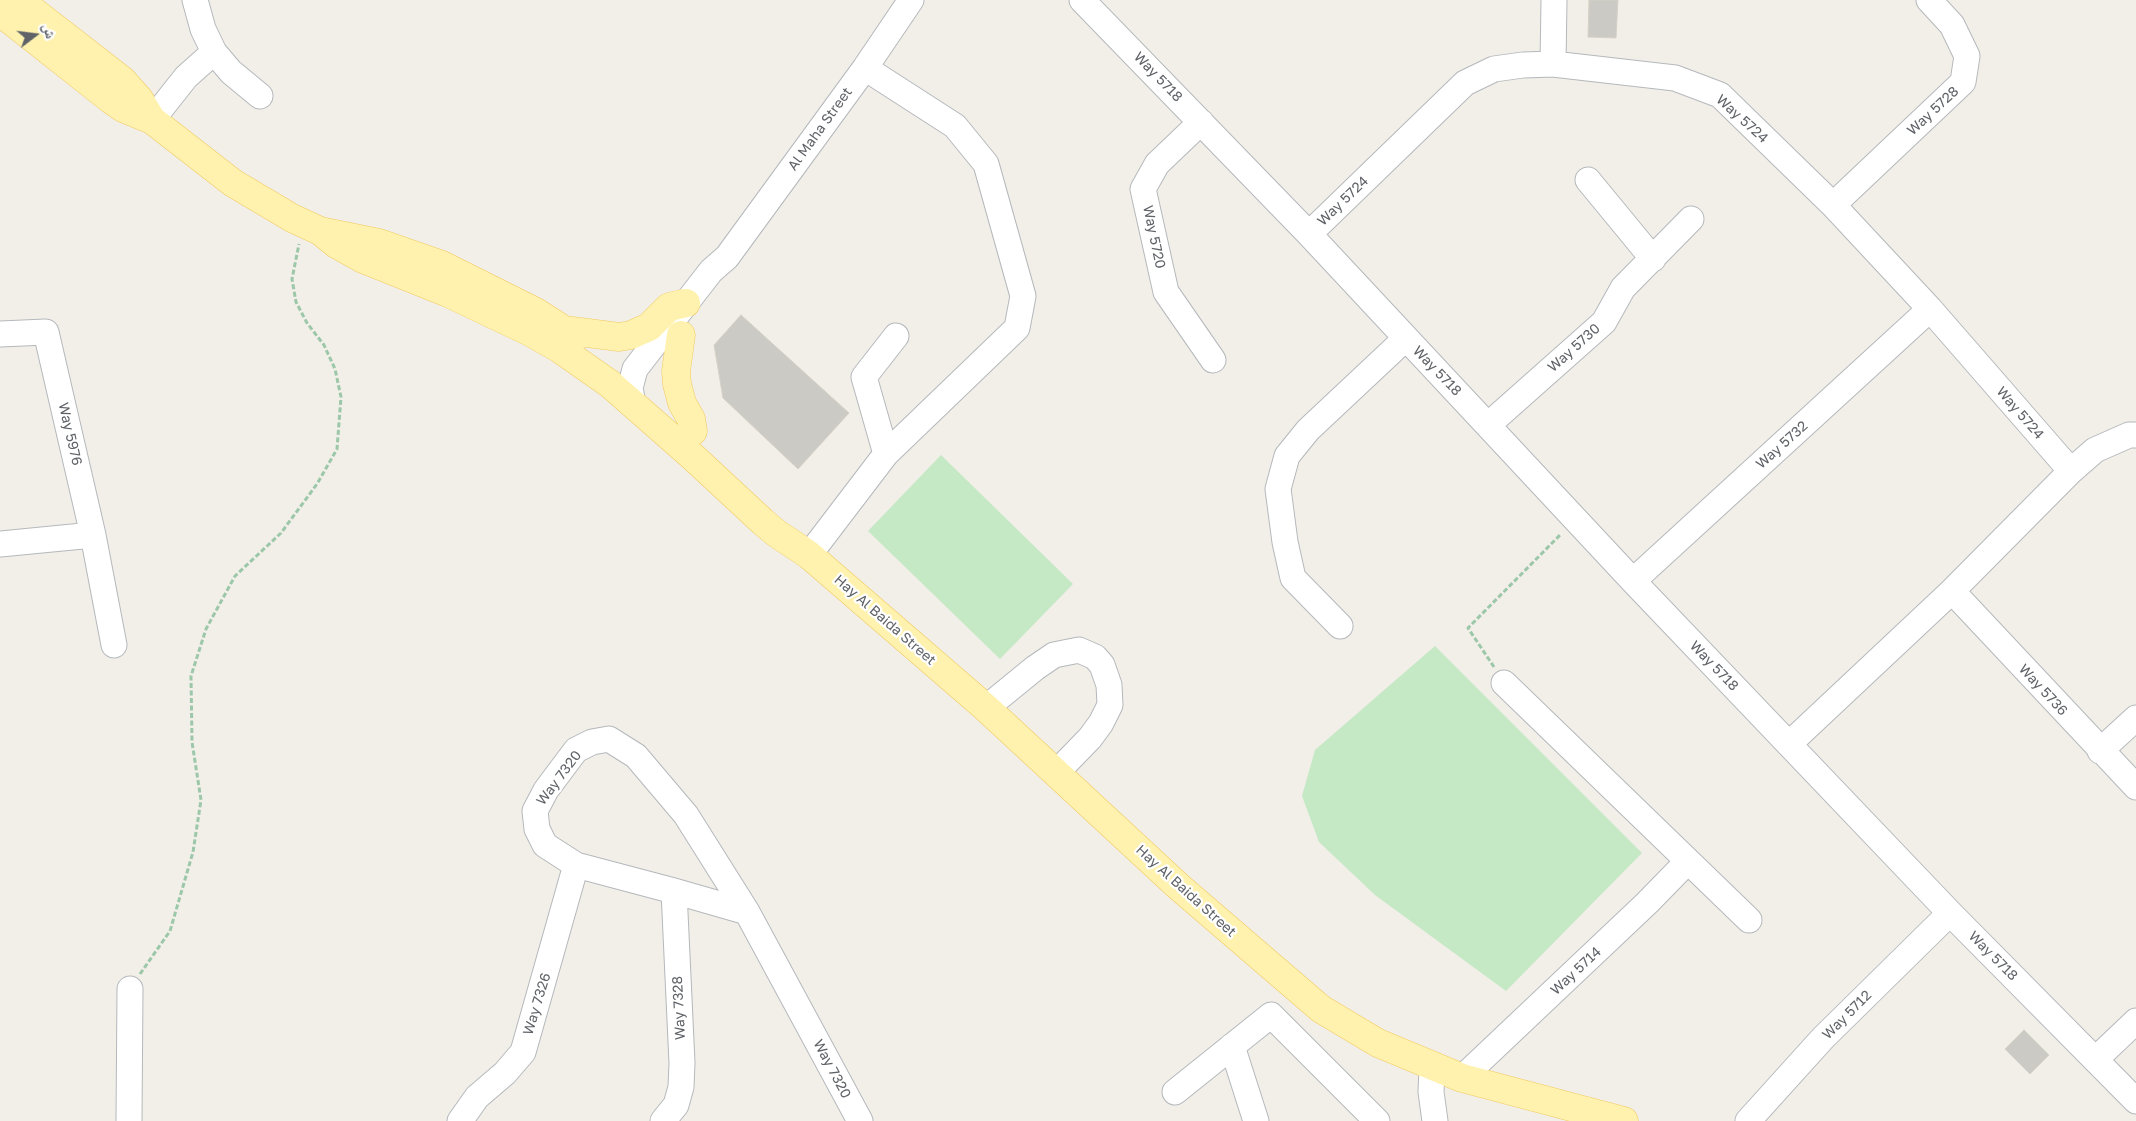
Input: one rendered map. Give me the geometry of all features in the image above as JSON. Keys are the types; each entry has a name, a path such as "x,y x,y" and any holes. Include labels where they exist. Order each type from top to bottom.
{"main road":[{"path":"19,0 122,80 139,99 152,120"},
{"path":"0,12 110,99 123,108 152,120 233,183 261,201 313,228 363,259 448,293 530,332 629,388 693,431 776,513 810,555"},
{"path":"313,228 379,243 424,258 503,295 592,348 629,388 763,522 776,533 810,555"},
{"path":"564,330 619,336 631,335 649,327 669,307 686,303"},
{"path":"681,335 676,371 677,384 682,403 691,419 693,431"},
{"name":"Hay Al Baida Street","path":"810,555 986,708 1178,886 1321,1009 1378,1043 1432,1067 1462,1078 1624,1121"}],"street":[{"name":"Al Maha Street","path":"629,388 635,369 711,271 727,257 865,68 911,0"},
{"name":"Way 5718","path":"1082,0 1308,234 1633,581 1950,913 2136,1101"},
{"path":"1553,64 1554,0"},
{"name":"Way 5728","path":"1833,205 1963,82 1967,56 1952,25 1929,0"},
{"path":"198,1 205,35 214,52 231,72 260,96"},
{"path":"152,120 186,77 214,52"},
{"name":"Way 5724","path":"1308,234 1465,83 1494,69 1523,64 1553,64 1675,78 1720,96 1833,205 1930,309 2071,471"},
{"path":"810,555 886,454 1017,328 1022,296 986,164 956,126 865,68"},
{"name":"Way 5720","path":"1201,122 1158,164 1143,189 1166,292 1213,360"},
{"path":"1588,180 1653,259"},
{"name":"Way 5730","path":"1488,425 1604,322 1623,288 1691,219"},
{"name":"Al Maha Street","path":"629,388 651,377 714,289 727,257"},
{"name":"Way 5732","path":"1633,581 1930,309"},
{"name":"Way 5976","path":"0,334 46,332 93,535 114,645"},
{"path":"886,454 864,377 896,336"},
{"path":"1340,626 1293,578 1285,542 1278,489 1287,456 1308,430 1406,339"},
{"path":"1789,744 1952,592 2094,450 2129,435 2136,434"},
{"path":"0,544 93,535"},
{"name":"Way 5736","path":"1952,592 2136,787"},
{"path":"986,708 1054,655 1079,650 1095,657 1102,665 1109,685 1110,705 1102,723 1056,773"},
{"path":"1504,682 1749,920"},
{"path":"2100,751 2136,718"},
{"name":"Way 7320","path":"747,912 576,865 545,845 536,829 535,811 546,790 576,750 592,742 609,739 636,756 680,808 747,912 860,1121"},
{"name":"Way 5714","path":"1462,1078 1647,903 1688,861"},
{"name":"Way 7326","path":"460,1121 477,1097 505,1073 523,1052 576,865"},
{"name":"Way 7328","path":"663,1121 676,1105 681,1087 682,1063 674,891"},
{"name":"Way 5712","path":"1748,1121 1823,1038 1950,913"},
{"path":"129,1121 130,989"},
{"path":"1175,1092 1271,1015 1377,1121"},
{"path":"2096,1059 2136,1021"},
{"path":"1232,1046 1256,1121"},
{"path":"1432,1067 1431,1092 1435,1121"}],"path":[{"path":"130,989 170,931 193,852 201,800 192,742 191,676 206,629 235,576 281,533 317,484 337,449 341,397 336,369 324,345 307,323 296,302 292,278 295,255 313,228"},
{"path":"1504,682 1468,628 1576,520"}],"green space":[{"path":"941,455 1073,584 1000,659 868,531"},
{"path":"1435,646 1642,853 1506,991 1375,895 1319,842 1302,796 1315,750"}],"building":[{"path":"1589,0 1618,0 1616,38 1588,37"},
{"path":"741,315 849,413 798,469 723,398 714,345"},
{"path":"2024,1030 2049,1055 2030,1074 2005,1049"}]}
